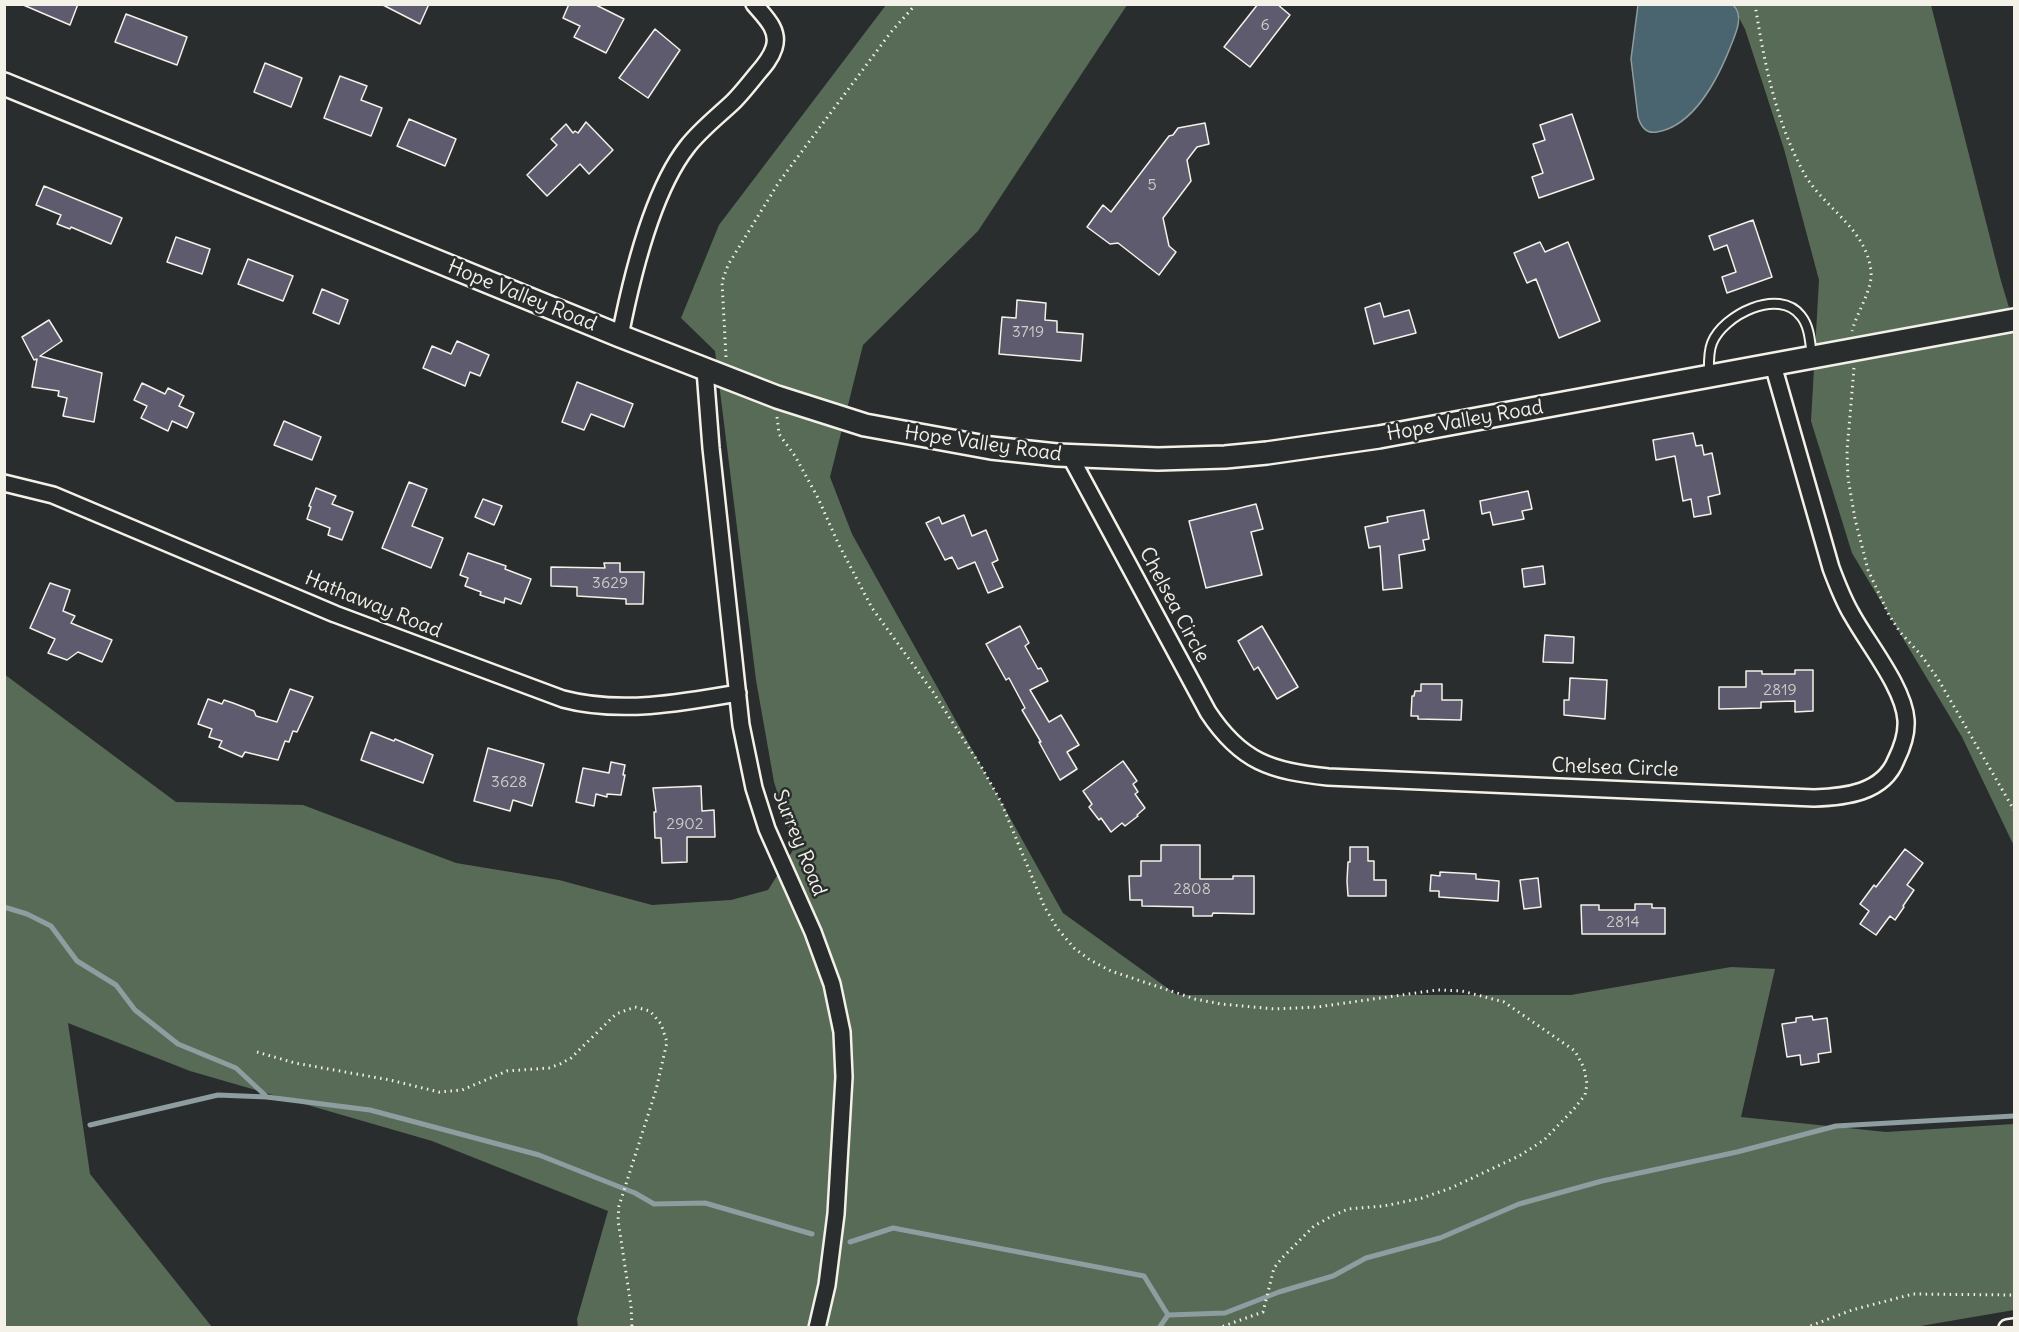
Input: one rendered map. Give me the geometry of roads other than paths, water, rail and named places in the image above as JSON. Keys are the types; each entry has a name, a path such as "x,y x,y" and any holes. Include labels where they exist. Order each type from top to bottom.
{"main road":[{"name":"Hope Valley Road","path":"4,84 620,336 777,397 865,425 991,448 1070,456 1188,459 1268,453 1379,437 2014,320"}],"street":[{"path":"620,336 645,237 675,164 701,131 734,101 769,60 775,46 775,32 768,20 754,5"},
{"name":"Chelsea Circle","path":"1070,456 1208,712 1233,744 1266,765 1282,771 1328,777 1814,798 1843,797 1861,792 1886,777 1901,750 1906,732 1906,719 1893,682 1852,615 1831,568 1773,365"},
{"name":"Surrey Road","path":"705,370 711,448 741,725 760,811 813,932 832,984 842,1032 844,1077 836,1214 827,1285 817,1328"},
{"name":"Hathaway Road","path":"4,483 53,495 335,614 563,699 611,706 660,705 738,693"},
{"path":"2007,1328 2014,1327"}],"lane":[{"path":"1709,376 1710,351 1718,332 1746,309 1761,306 1784,305 1800,314 1808,329 1812,357"}],"water":[{"path":"1638,5 1733,5 1737,9 1739,20 1719,73 1703,99 1682,121 1657,132 1645,129 1638,117 1631,59"}],"waterway":[{"path":"4,907 27,914 51,926 77,961 116,985 135,1010 178,1044 236,1068 267,1097"},
{"path":"90,1125 218,1095 267,1097 370,1110 539,1155 635,1193 654,1204 705,1203 812,1234"},
{"path":"1168,1315 1225,1313 1279,1292 1333,1276 1366,1258 1440,1238 1519,1204 1602,1181 1737,1152 1836,1126 2014,1116"},
{"path":"850,1242 893,1228 1144,1276 1168,1315"},
{"path":"1159,1328 1168,1315"}]}
